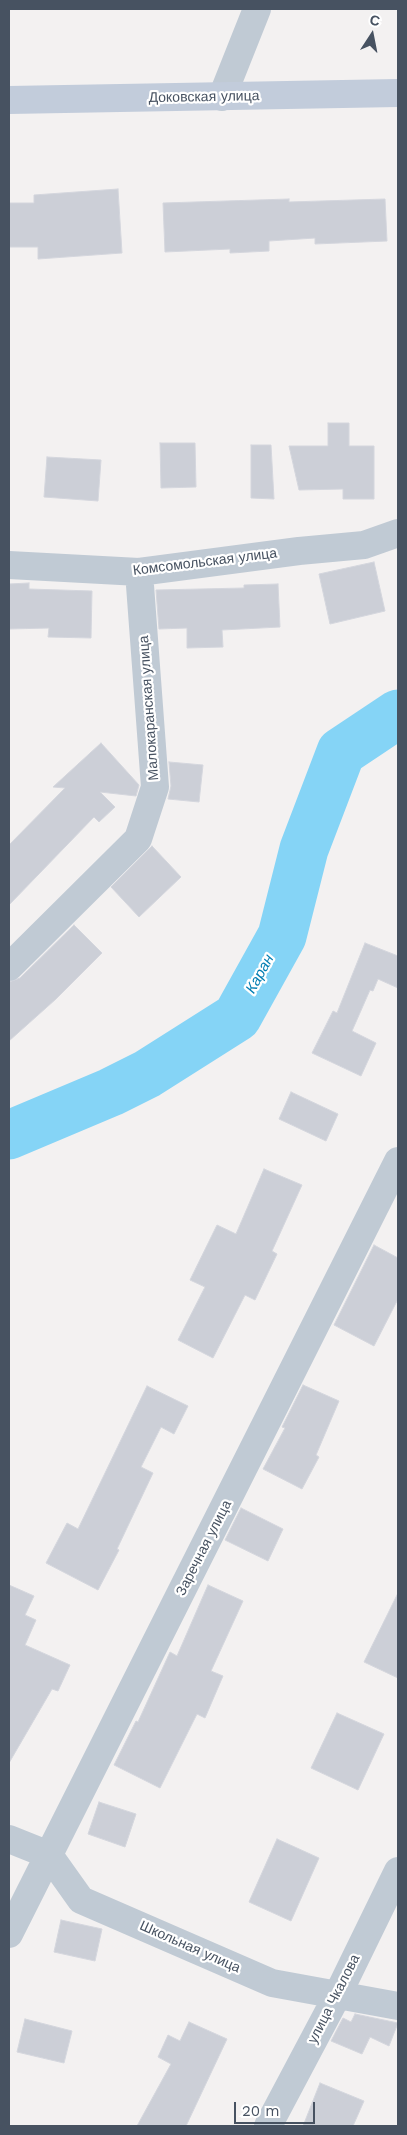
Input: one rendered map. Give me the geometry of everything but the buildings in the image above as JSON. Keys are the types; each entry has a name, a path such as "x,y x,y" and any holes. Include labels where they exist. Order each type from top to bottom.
{"main road":[{"name":"Доковская улица","path":"9,100 222,98 398,93"}],"street":[{"path":"222,98 257,9"},
{"name":"Комсомольская улица","path":"9,565 139,572 299,551 364,545 398,534"},
{"name":"Малокаранская улица","path":"9,967 138,839 141,830 155,787 139,572"},
{"name":"Заречная улица","path":"9,1934 398,1161"},
{"path":"9,1839 49,1855"},
{"name":"Школьная улица","path":"49,1855 81,1900 272,1983 398,2006"},
{"name":"улица Чкалова","path":"268,2126 338,1994 398,1871"}],"waterway":[{"name":"Каран","path":"9,1135 111,1092 147,1074 237,1017 282,936 304,849 341,752 398,714"}]}
